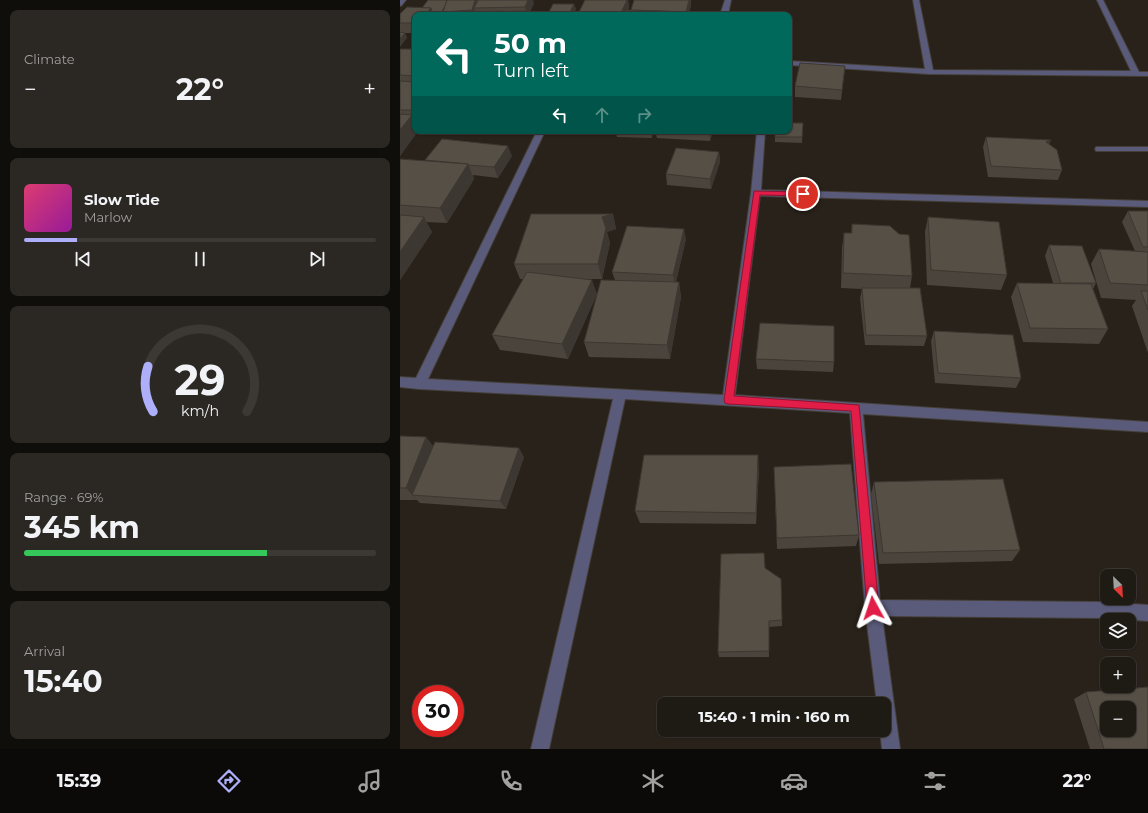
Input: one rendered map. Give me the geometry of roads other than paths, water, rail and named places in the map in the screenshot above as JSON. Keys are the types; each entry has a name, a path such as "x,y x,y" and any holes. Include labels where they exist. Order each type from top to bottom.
{"street":[{"path":"400,4 403,0"},
{"path":"725,12 728,0"},
{"path":"916,0 929,72"},
{"path":"1100,0 1136,73"},
{"path":"792,63 929,72 1148,74"},
{"path":"419,384 540,134"},
{"path":"728,400 756,193 761,134"},
{"path":"756,193 1148,204"},
{"path":"400,382 728,400 1148,427"},
{"path":"540,749 620,394"},
{"path":"856,408 873,608 891,749"},
{"path":"873,608 1104,610 1148,613"}],"lane":[{"path":"1099,149 1148,149"}]}
